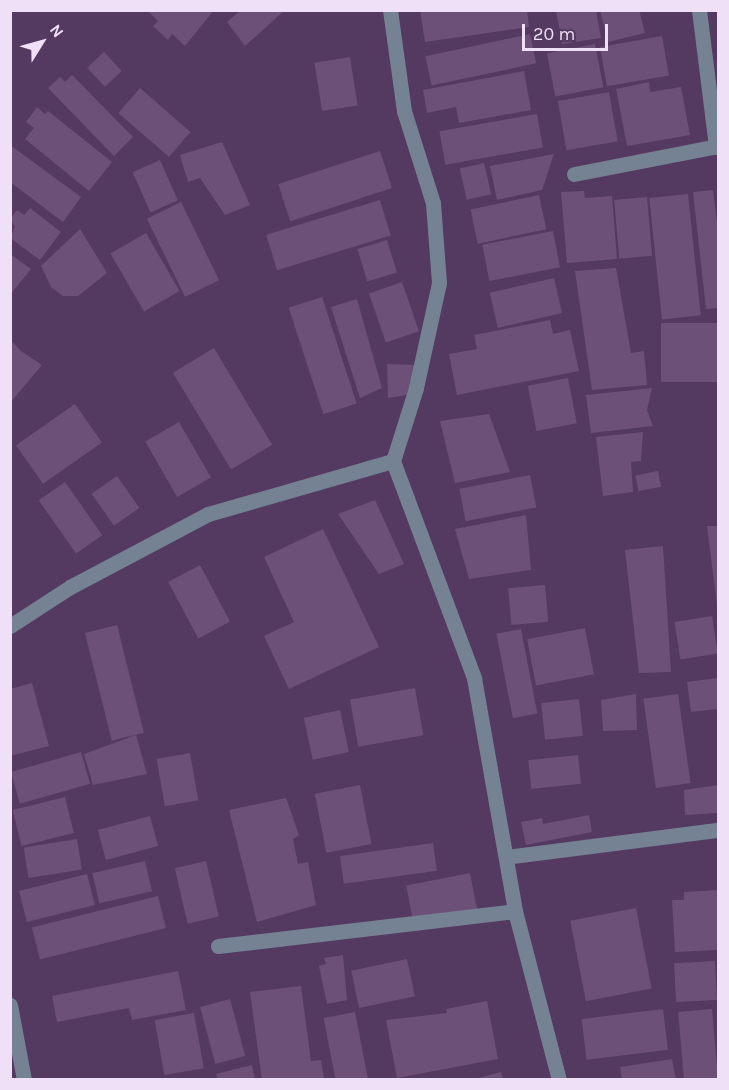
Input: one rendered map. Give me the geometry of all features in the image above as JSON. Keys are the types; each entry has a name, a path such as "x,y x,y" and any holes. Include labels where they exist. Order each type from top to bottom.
{"street":[{"path":"390,10 404,111 433,204 439,283 419,379 393,461 474,678 514,911 559,1080"},
{"path":"574,174 717,146 699,10"},
{"path":"10,626 70,587 208,514 393,461"},
{"path":"506,857 718,830"},
{"path":"218,946 514,911"},
{"path":"10,1005 24,1080"}],"building":[{"path":"147,10 214,10 185,46 172,34 168,40 153,26 158,21"},
{"path":"241,10 285,10 245,46 227,22"},
{"path":"420,10 527,10 529,27 425,42"},
{"path":"556,10 596,10 601,38 562,44"},
{"path":"600,10 639,10 645,33 608,42"},
{"path":"530,34 536,63 432,86 425,56"},
{"path":"662,36 669,75 607,86 600,47"},
{"path":"595,44 603,87 555,97 547,53"},
{"path":"104,52 122,71 105,87 87,68"},
{"path":"350,57 358,105 322,111 314,63"},
{"path":"524,71 531,110 459,123 456,107 427,113 423,90"},
{"path":"72,75 133,137 114,156 48,88 60,77 65,82"},
{"path":"649,82 650,92 681,87 690,135 627,146 616,89"},
{"path":"140,88 191,132 169,157 118,113"},
{"path":"609,92 618,141 566,150 558,101"},
{"path":"37,107 45,114 48,111 112,162 89,191 25,139 34,128 26,122"},
{"path":"537,114 543,147 445,165 440,131"},
{"path":"222,142 250,205 225,215 200,178 188,182 180,155"},
{"path":"10,145 81,197 63,222 10,182"},
{"path":"380,151 392,188 290,221 278,184"},
{"path":"554,154 542,190 497,200 490,166"},
{"path":"160,160 178,200 150,212 133,172"},
{"path":"484,163 491,194 467,200 460,169"},
{"path":"713,190 718,231 718,308 706,309 693,192"},
{"path":"584,191 585,198 612,196 617,259 567,263 561,192"},
{"path":"688,194 701,315 662,319 649,198"},
{"path":"539,195 546,229 478,244 471,210"},
{"path":"647,197 652,256 619,259 614,200"},
{"path":"380,200 391,235 277,270 266,235"},
{"path":"181,202 219,280 185,297 147,219"},
{"path":"30,208 61,232 40,260 10,238 15,227 10,219 17,210 24,215"},
{"path":"80,229 107,273 78,296 63,296 51,287 41,266"},
{"path":"553,231 560,267 489,281 482,245"},
{"path":"146,233 180,291 144,312 110,254"},
{"path":"387,240 397,273 367,282 357,249"},
{"path":"10,254 31,269 10,295"},
{"path":"616,268 631,353 644,351 647,385 592,390 575,271"},
{"path":"554,278 562,313 498,328 490,293"},
{"path":"402,282 419,331 386,343 369,293"},
{"path":"322,297 357,404 323,414 289,308"},
{"path":"357,299 382,388 360,398 331,307"},
{"path":"550,320 553,334 570,330 579,371 457,395 449,354 477,349 474,335"},
{"path":"661,323 718,323 718,382 661,382"},
{"path":"10,339 21,351 42,365 10,403"},
{"path":"214,348 272,445 231,470 173,373"},
{"path":"387,364 417,365 412,394 388,398"},
{"path":"568,378 577,423 537,431 528,386"},
{"path":"652,388 647,410 653,426 591,433 586,395"},
{"path":"75,404 102,443 43,484 16,445"},
{"path":"489,414 510,472 455,483 440,421"},
{"path":"179,422 211,477 177,497 145,441"},
{"path":"643,432 641,461 631,462 633,492 603,496 596,437"},
{"path":"658,471 661,487 638,491 635,475"},
{"path":"530,475 536,507 466,521 459,489"},
{"path":"117,476 139,508 114,526 92,494"},
{"path":"65,482 102,535 76,554 39,500"},
{"path":"375,500 404,564 379,574 338,514"},
{"path":"526,515 531,570 469,579 455,529"},
{"path":"707,526 718,526 717,605"},
{"path":"323,529 379,647 289,689 264,636 294,622 264,557"},
{"path":"663,546 671,672 639,673 625,550"},
{"path":"200,565 230,622 198,638 168,582"},
{"path":"545,585 548,622 511,625 508,588"},
{"path":"712,616 718,654 680,659 674,622"},
{"path":"117,625 144,733 112,741 85,633"},
{"path":"585,628 594,674 536,685 527,639"},
{"path":"521,629 537,713 513,718 496,634"},
{"path":"718,678 718,709 691,712 687,682"},
{"path":"32,683 49,746 10,756 10,689"},
{"path":"415,688 423,735 358,747 350,699"},
{"path":"636,694 637,730 603,731 601,700"},
{"path":"678,694 691,783 656,788 643,699"},
{"path":"579,699 583,736 545,740 541,703"},
{"path":"340,710 349,752 313,760 304,718"},
{"path":"136,735 147,774 93,785 84,754"},
{"path":"81,752 90,784 20,804 11,772"},
{"path":"190,753 198,800 165,806 157,759"},
{"path":"578,755 581,784 531,789 528,760"},
{"path":"360,785 371,844 326,853 315,794"},
{"path":"718,785 718,813 685,815 684,790"},
{"path":"65,797 74,833 22,846 13,810"},
{"path":"286,798 299,835 293,839 298,864 308,862 316,905 257,922 229,810"},
{"path":"589,815 592,832 526,845 521,822 542,818 543,824"},
{"path":"150,816 158,846 106,860 98,830"},
{"path":"77,839 82,870 29,878 24,847"},
{"path":"433,843 437,871 344,884 340,856"},
{"path":"145,861 152,891 99,903 92,873"},
{"path":"206,861 219,917 188,924 175,868"},
{"path":"470,873 477,910 413,923 406,885"},
{"path":"87,874 95,905 27,922 19,891"},
{"path":"718,890 718,950 675,952 672,900 684,900 684,892"},
{"path":"158,896 166,928 40,959 32,927"},
{"path":"636,908 652,988 586,1001 570,921"},
{"path":"343,955 347,1000 327,1004 319,966 326,964 324,958"},
{"path":"407,959 415,996 359,1008 351,971"},
{"path":"715,961 717,1000 676,1002 674,963"},
{"path":"178,971 186,1010 132,1020 129,1008 57,1022 52,996"},
{"path":"301,986 311,1061 321,1060 324,1080 262,1080 250,992"},
{"path":"230,999 245,1056 215,1064 200,1007"},
{"path":"487,1001 498,1059 397,1078 386,1020 447,1013 446,1009"},
{"path":"663,1009 668,1050 587,1060 582,1019"},
{"path":"712,1009 718,1079 684,1080 678,1012"},
{"path":"355,1012 368,1080 336,1080 324,1018"},
{"path":"194,1013 204,1068 164,1075 155,1020"},
{"path":"672,1059 676,1080 622,1080 620,1067"},
{"path":"252,1065 255,1080 218,1080 216,1074"},
{"path":"501,1072 503,1080 475,1080 475,1079"}]}
